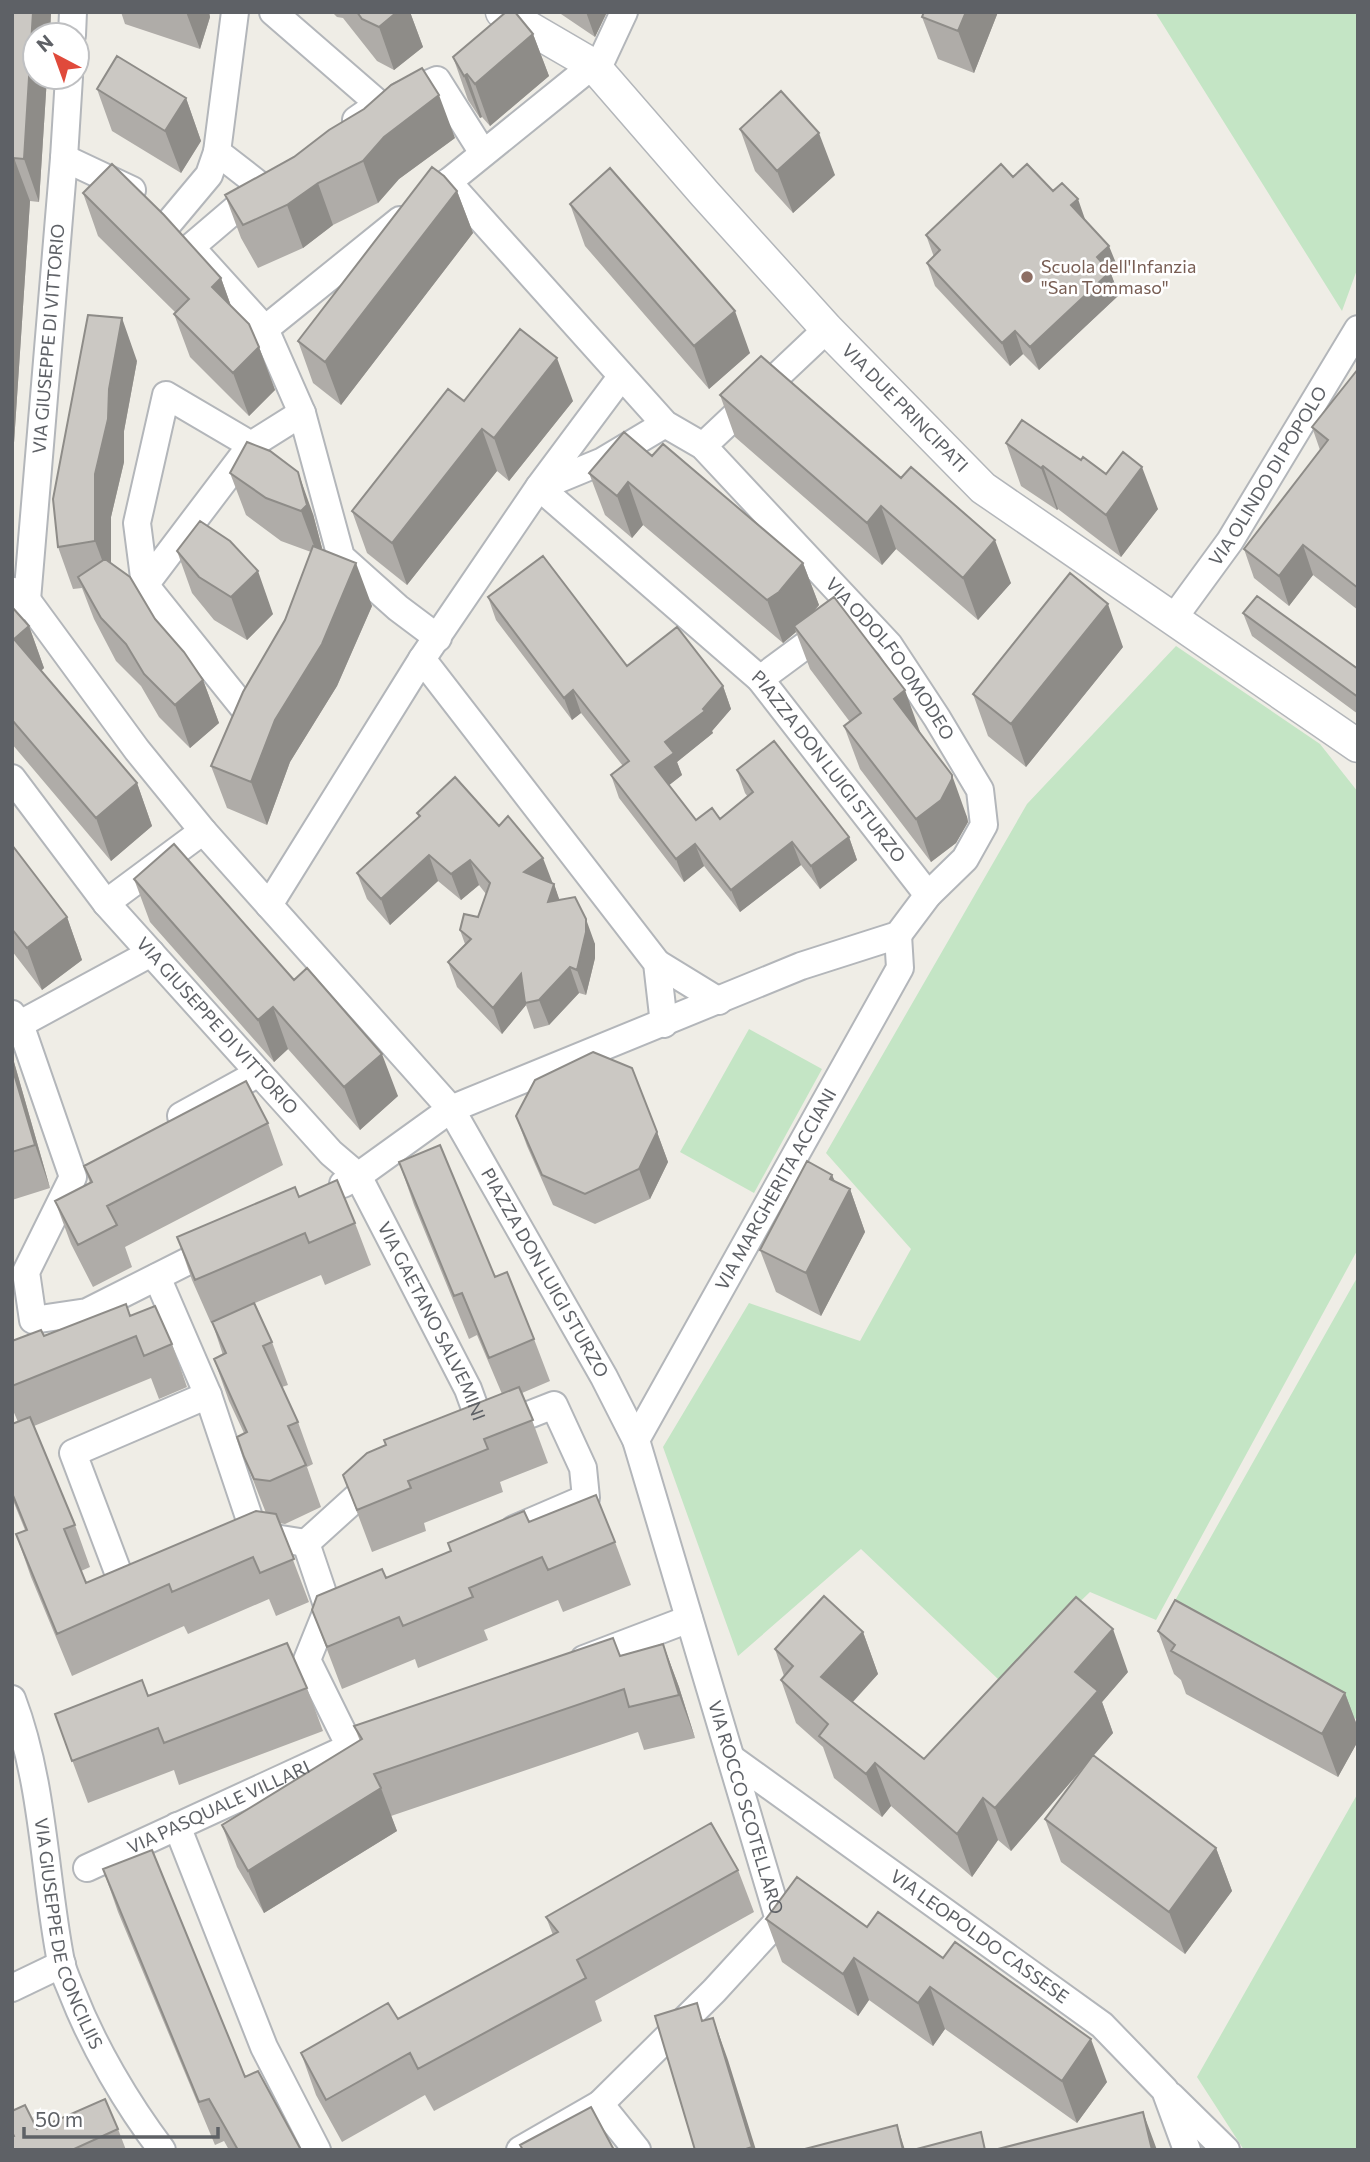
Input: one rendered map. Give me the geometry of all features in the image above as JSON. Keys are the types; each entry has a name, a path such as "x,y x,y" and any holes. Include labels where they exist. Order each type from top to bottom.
{"street":[{"path":"168,224 208,175 217,152 235,12"},
{"path":"273,12 379,104"},
{"name":"VIA DUE PRINCIPATI","path":"502,12 595,68 827,328 983,488 1353,745"},
{"path":"265,329 483,153 595,68 624,12"},
{"path":"334,134 379,104 437,80 483,153"},
{"name":"VIA GIUSEPPE DI VITTORIO","path":"68,91 64,158 17,601 203,831 270,905"},
{"path":"191,247 237,205 272,179 217,152"},
{"path":"64,158 136,192 191,247 265,329 302,413 341,556 398,608 438,638"},
{"name":"VIA ODOLFO OMODEO","path":"448,182 665,424 703,446 889,645 980,790 984,825 965,859 928,895"},
{"path":"703,446 827,328"},
{"name":"VIA OLINDO DI POPOLO","path":"1173,619 1230,541 1358,330"},
{"path":"270,905 422,659 539,487 621,377"},
{"path":"243,707 145,585 137,523 166,395 251,445"},
{"path":"145,585 251,445 302,413"},
{"path":"539,487 603,461 665,424"},
{"name":"PIAZZA DON LUIGI STURZO","path":"539,487 760,679 928,895"},
{"path":"760,679 855,609"},
{"path":"422,659 657,963 719,1001"},
{"name":"VIA GIUSEPPE DI VITTORIO","path":"12,778 106,903 331,1153 358,1176"},
{"path":"106,903 203,831"},
{"path":"322,1194 358,1176 451,1109 801,966 898,935 928,895"},
{"name":"PIAZZA DON LUIGI STURZO","path":"270,905 451,1109 604,1377 636,1440"},
{"name":"VIA MARGHERITA ACCIANI","path":"636,1440 900,968 898,935"},
{"path":"73,1177 16,1019 151,953"},
{"path":"657,963 664,1024"},
{"path":"166,1125 259,1073"},
{"path":"96,1164 73,1177 26,1272 33,1320 87,1312 240,1236"},
{"name":"VIA GAETANO SALVEMINI","path":"358,1176 468,1389 472,1437 554,1405 583,1468 586,1498 488,1540"},
{"path":"157,1277 208,1395 255,1535"},
{"path":"160,1574 124,1588 73,1453 208,1395"},
{"name":"VIA ROCCO SCOTELLARO","path":"520,2150 600,2104 714,1991 779,1920 636,1440"},
{"path":"306,1543 387,1469 399,1465"},
{"path":"219,1549 255,1535 306,1543"},
{"path":"306,1543 328,1608 307,1660 350,1747"},
{"path":"328,1608 365,1593"},
{"path":"559,1668 689,1619"},
{"name":"VIA GIUSEPPE DE CONCILIIS","path":"12,1699 23,1729 42,1822 62,1965 87,2026 145,2127 162,2150"},
{"name":"VIA PASQUALE VILLARI","path":"87,1868 376,1737"},
{"name":"VIA LEOPOLDO CASSESE","path":"731,1758 1102,2025 1165,2090 1187,2150"},
{"path":"177,1826 264,2047 317,2150"},
{"path":"12,1988 62,1965"},
{"path":"1165,2090 1226,2150"},
{"path":"600,2104 637,2150"}],"green space":[{"path":"1155,12 1358,12 1358,267 1342,311"},
{"path":"1176,646 1320,744 1358,792 1358,1249 1156,1620 1090,1592 999,1680 861,1549 738,1656 663,1447 749,1303 860,1341 911,1249 826,1153 1027,804"},
{"path":"749,1029 822,1069 754,1193 680,1152"},
{"path":"1358,1276 1358,1720 1168,1613"},
{"path":"1358,1793 1358,2150 1244,2150 1197,2077"}],"building":[{"path":"12,12 33,12 32,21 21,21 21,91 28,91 24,159 14,158 12,191"},
{"path":"357,12 397,12 379,27 362,19"},
{"path":"506,12 515,12 533,34 475,84 467,74 464,76 453,57"},
{"path":"924,12 966,12 958,31 922,17"},
{"path":"117,56 186,98 165,131 97,89"},
{"path":"422,68 439,95 384,137 363,161 318,183 287,205 243,225 225,195 294,157 329,130 364,109 391,85"},
{"path":"781,91 819,133 777,171 740,129"},
{"path":"112,164 164,215 221,278 212,287 249,324 259,347 233,373 174,314 189,299 83,193"},
{"name":"Scuola dell'Infanzia \"San Tommaso\"","path":"1001,164 1013,177 1027,164 1053,191 1062,183 1078,199 1071,205 1109,246 1097,257 1110,272 1030,347 1015,331 1002,343 927,263 940,250 926,235"},
{"path":"432,167 457,191 325,362 298,341"},
{"path":"610,168 735,311 694,346 570,204"},
{"path":"88,315 122,318 109,389 108,419 95,474 95,541 58,547 53,499"},
{"path":"520,329 557,358 494,438 482,429 392,543 352,511 448,389 464,401"},
{"path":"761,356 901,478 911,467 995,540 963,578 881,506 867,523 720,395"},
{"path":"1358,369 1358,588 1303,545 1279,576 1244,549 1328,440 1312,427"},
{"path":"1022,420 1106,474 1123,452 1142,467 1106,515 1043,466 1041,468 1006,443"},
{"path":"624,432 652,456 663,444 803,563 779,592 767,600 628,482 617,496 589,473"},
{"path":"247,442 270,451 298,472 307,505 301,511 266,498 230,473"},
{"path":"200,521 230,541 258,571 231,597 199,577 177,551"},
{"path":"313,546 356,563 322,644 275,720 251,782 211,766 243,692 285,620"},
{"path":"543,556 627,666 677,627 723,686 703,709 705,711 665,742 674,753 655,767 696,820 712,808 720,819 753,792 737,770 774,741 849,837 811,866 792,842 731,890 695,844 676,859 611,775 629,761 573,690 564,698 488,597"},
{"path":"105,559 130,577 155,619 184,652 203,680 175,705 144,674 126,644 101,618 78,577"},
{"path":"1070,573 1108,604 1011,724 973,694"},
{"path":"1257,596 1358,669 1358,697 1243,613"},
{"path":"834,597 905,690 894,699 952,775 941,800 916,819 844,726 861,713 794,626"},
{"path":"12,607 29,626 14,639 137,783 96,818 12,720"},
{"path":"455,777 499,826 508,816 543,858 524,872 554,884 548,902 575,897 586,919 586,932 577,970 570,967 539,1000 525,1003 521,974 493,1008 448,962 471,939 460,930 464,914 478,917 490,883 470,860 451,874 429,855 381,899 357,873 420,816 417,813"},
{"path":"174,844 294,980 307,968 382,1054 344,1087 273,1007 258,1020 134,879"},
{"path":"12,845 67,917 27,948 12,929"},
{"path":"593,1052 632,1068 657,1132 639,1169 585,1194 542,1175 516,1116 535,1080"},
{"path":"12,1067 35,1145 12,1152"},
{"path":"246,1081 268,1123 107,1206 117,1225 78,1245 55,1201 92,1182 84,1166"},
{"path":"440,1145 495,1277 507,1272 534,1339 489,1358 462,1293 454,1296 399,1162"},
{"path":"807,1161 832,1175 830,1179 850,1189 806,1273 760,1250"},
{"path":"337,1180 355,1223 309,1243 305,1233 195,1280 177,1237 295,1187 299,1197"},
{"path":"254,1303 272,1342 263,1346 298,1422 288,1426 306,1465 270,1481 254,1479 237,1437 247,1432 214,1359 226,1353 212,1322"},
{"path":"126,1304 130,1316 155,1306 172,1344 144,1356 136,1336 12,1386 12,1341 41,1330 44,1336"},
{"path":"519,1387 533,1420 484,1439 488,1449 408,1481 411,1488 357,1510 343,1475 367,1453 386,1445 384,1440"},
{"path":"30,1417 75,1525 64,1529 86,1583 256,1511 276,1514 294,1559 260,1573 253,1557 172,1592 169,1584 57,1634 16,1534 27,1530 12,1493 12,1424"},
{"path":"596,1495 615,1542 548,1570 542,1557 469,1588 473,1597 403,1626 399,1617 327,1647 312,1610 317,1596 382,1569 386,1578 451,1551 448,1543 524,1511 529,1522"},
{"path":"824,1596 863,1632 821,1677 924,1759 1076,1597 1113,1629 1075,1672 1098,1691 995,1808 983,1798 957,1834 875,1763 866,1774 819,1736 828,1724 781,1680 793,1666 775,1649"},
{"path":"1175,1600 1345,1693 1322,1734 1171,1651 1175,1645 1158,1631"},
{"path":"613,1638 620,1656 663,1644 679,1695 629,1707 624,1689 374,1774 381,1788 248,1871 222,1825 362,1739 354,1726"},
{"path":"287,1643 307,1688 164,1743 158,1728 72,1761 55,1714 142,1680 148,1696"},
{"path":"1093,1755 1216,1848 1169,1912 1045,1819"},
{"path":"711,1823 738,1870 577,1960 586,1978 418,2069 410,2053 326,2100 301,2053 388,2003 398,2019 558,1932 546,1917"},
{"path":"152,1850 245,2077 258,2071 301,2150 238,2150 209,2099 199,2102 103,1869"},
{"path":"797,1877 867,1927 878,1912 943,1958 955,1942 1091,2039 1062,2081 930,1987 918,2003 854,1958 843,1974 766,1919"},
{"path":"697,2003 702,2021 713,2018 752,2147 743,2150 695,2150 655,2016"},
{"path":"105,2099 118,2129 72,2150 12,2150 12,2111 25,2105 37,2129"},
{"path":"591,2107 614,2150 523,2150 520,2145"},
{"path":"1143,2112 1152,2150 994,2150"},
{"path":"897,2125 903,2150 801,2150"},
{"path":"981,2132 985,2150 913,2150"}],"place":[{"name":"Scuola dell'Infanzia \"San Tommaso\"","path":"1027,277"}]}
